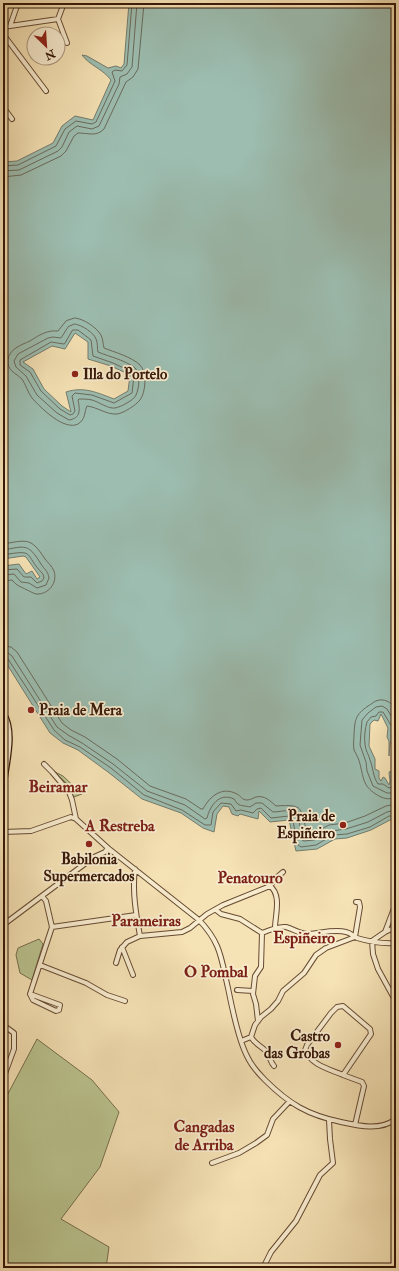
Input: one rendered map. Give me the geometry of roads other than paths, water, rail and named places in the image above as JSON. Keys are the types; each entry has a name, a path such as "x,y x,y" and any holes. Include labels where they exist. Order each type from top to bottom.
{"main road":[{"path":"3,714 9,728 3,786"}],"street":[{"path":"10,26 18,3"},
{"path":"64,3 58,19 67,43"},
{"path":"3,27 58,19"},
{"path":"3,34 46,91"},
{"path":"3,107 12,119"},
{"path":"44,764 69,792 76,819"},
{"path":"3,832 31,831 71,817 76,819 108,848 198,920 209,931 218,946 246,1056 257,1071 274,1089 289,1102 310,1114 329,1120 355,1125 378,1127 391,1123 396,1119"},
{"path":"3,925 108,848"},
{"path":"135,869 134,880 136,915 140,936"},
{"path":"116,963 120,950 127,942 140,936 182,932 190,928 198,920 216,910 241,897 263,890 270,886 283,872"},
{"path":"270,886 275,890 276,897 275,928"},
{"path":"30,994 60,1005 59,1010 56,1011 32,1000 30,994 52,928 46,901 42,896"},
{"path":"355,937 360,908 358,902 356,902"},
{"path":"385,932 396,903"},
{"path":"216,910 221,914 240,919 262,933"},
{"path":"52,928 136,915"},
{"path":"262,933 275,928 285,927 308,934 331,931 347,932 355,937 376,943 396,942"},
{"path":"372,941 385,932 396,928"},
{"path":"258,1021 253,991 255,976 261,968 262,933"},
{"path":"274,1066 266,1052 254,1042 252,1037 255,1025 278,1001 283,991 304,973 316,955 326,948 355,937"},
{"path":"372,941 373,954 378,969 395,1000"},
{"path":"122,947 133,975"},
{"path":"40,965 86,983 106,995 125,1001"},
{"path":"237,990 253,991"},
{"path":"343,1075 371,1034 370,1029 343,1006 337,1007 331,1013 307,1045 305,1050 308,1057 314,1062 343,1075 362,1082 364,1086 355,1125"},
{"path":"3,1025 14,1033 14,1050 3,1079"},
{"path":"242,1041 252,1037"},
{"path":"212,1163 238,1153 267,1135 273,1119 289,1102"},
{"path":"262,1268 271,1252 296,1221 320,1175 333,1163 329,1120"}],"water":[{"path":"129,3 396,3 396,741 395,739 390,743 389,756 389,741 387,737 388,728 381,714 378,721 374,720 370,724 369,746 375,759 375,769 379,771 379,778 381,781 383,777 385,778 389,785 389,772 392,771 394,778 396,765 396,819 390,820 371,830 347,838 335,839 317,849 296,851 289,820 270,822 259,811 258,819 240,814 238,816 232,814 229,807 223,806 217,814 214,832 203,828 181,813 142,799 78,750 63,743 50,733 3,658 3,566 19,564 26,574 32,571 37,579 40,577 26,557 23,556 3,559 3,162 17,161 53,143 62,126 75,116 93,120 111,80 108,76 88,62 82,55 87,56 108,68 116,66 121,68 124,64","holes":["75,333 88,342 88,359 111,366 130,375 128,391 114,399 85,390 73,390 66,392 71,412 62,406 44,389 33,369 23,362 52,346 65,349"]}],"place":[{"name":"Illa do Portelo","path":"75,374"},
{"name":"Praia de Mera","path":"31,710"},
{"name":"Praia de Espiñeiro","path":"343,825"},
{"name":"Babilonia Supermercados","path":"89,844"},
{"name":"Castro das Grobas","path":"338,1045"}],"district":[{"name":"Beiramar","path":"58,787"},
{"name":"A Restreba","path":"120,826"},
{"name":"Penatouro","path":"250,878"},
{"name":"Parameiras","path":"146,921"},
{"name":"Espiñeiro","path":"304,938"},
{"name":"O Pombal","path":"216,972"},
{"name":"Cangadas de Arriba","path":"204,1136"}]}
